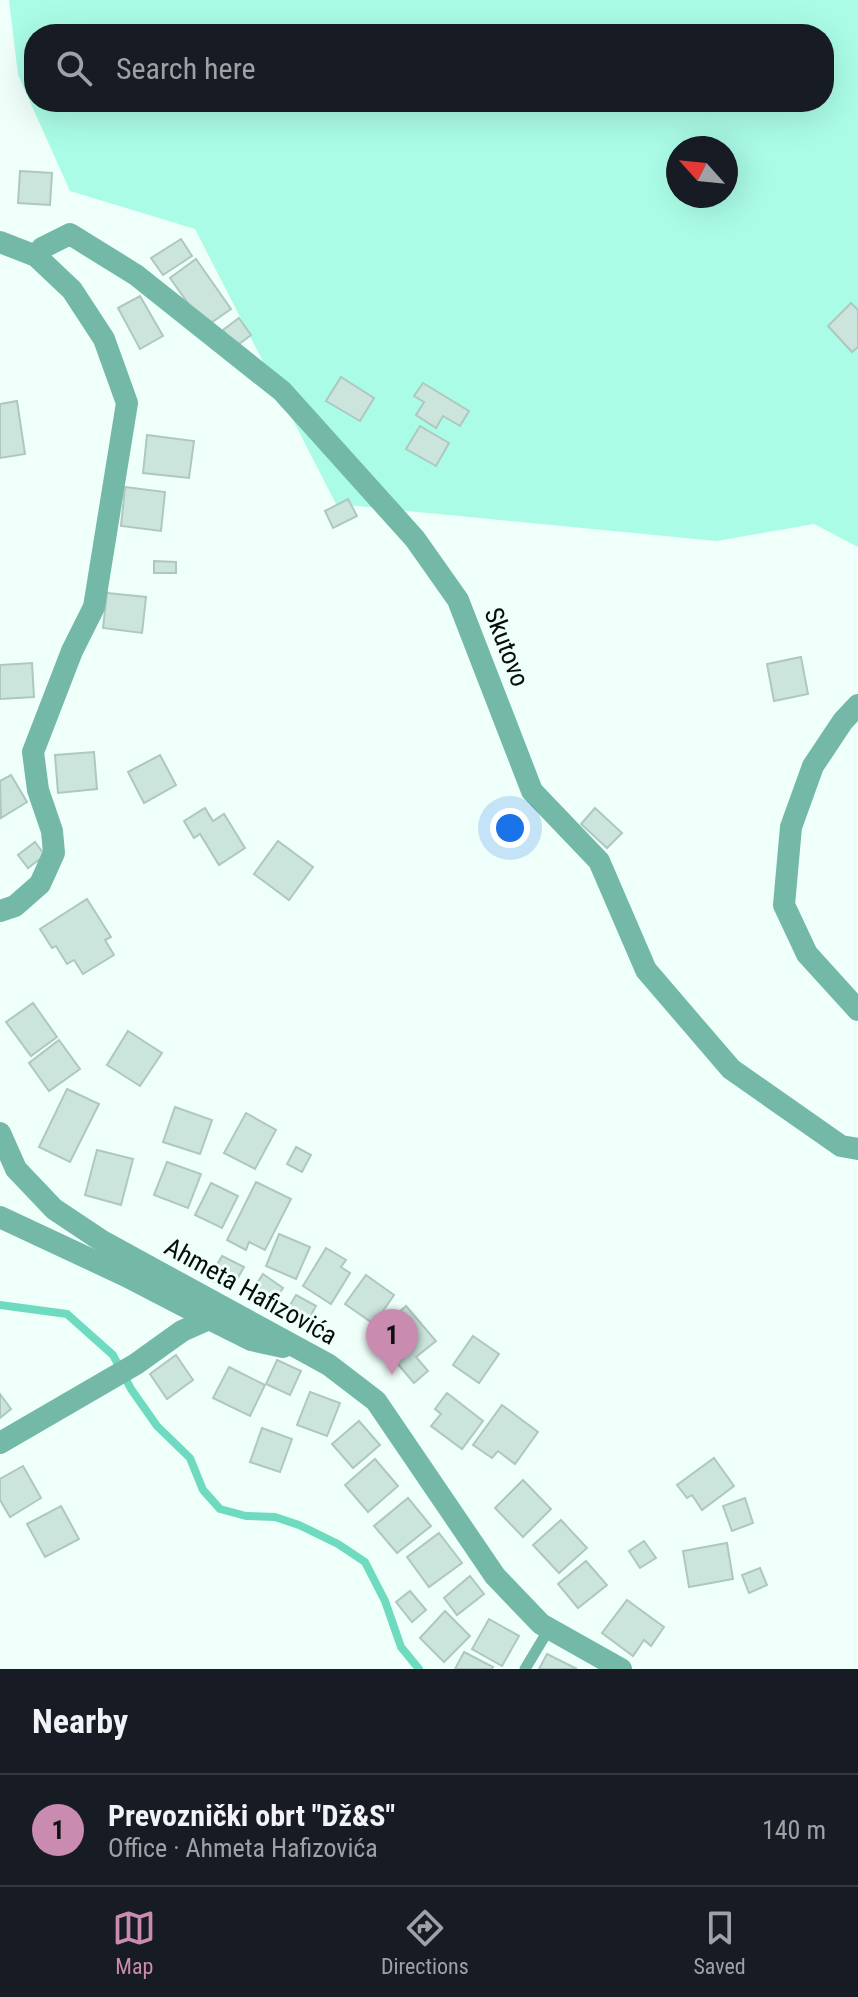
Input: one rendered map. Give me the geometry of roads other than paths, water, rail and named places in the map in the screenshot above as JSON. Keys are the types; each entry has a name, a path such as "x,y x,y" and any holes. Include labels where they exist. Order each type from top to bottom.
{"street":[{"name":"Skutovo","path":"36,256 42,248 70,234 136,275 282,391 415,539 458,600 532,791 599,861 646,970 731,1069 841,1146 858,1149"},
{"path":"0,242 36,256 72,290 104,339 127,403 94,607 72,651 33,752 38,790 52,831 54,853 40,884 15,906 0,911"},
{"path":"858,705 843,721 813,766 791,827 784,905 807,954 858,1010"},
{"name":"Ahmeta Hafizovića","path":"0,1133 16,1169 54,1209 102,1241 329,1365 376,1401 495,1576 549,1629 621,1669"},
{"name":"Ahmeta Hafizovića","path":"0,1217 126,1276 251,1340 274,1347 300,1348"},
{"path":"0,1443 107,1382 182,1331 209,1319"}],"lane":[{"path":"525,1669 549,1629"}],"waterway":[{"path":"0,1305 67,1314 113,1355 131,1389 157,1426 190,1458 203,1490 220,1509 246,1516 275,1517 299,1525 338,1544 365,1562 385,1601 401,1647 419,1669"}],"place":[{"name":"Prevoznički obrt \"Dž&S\"","path":"392,1375"}]}
